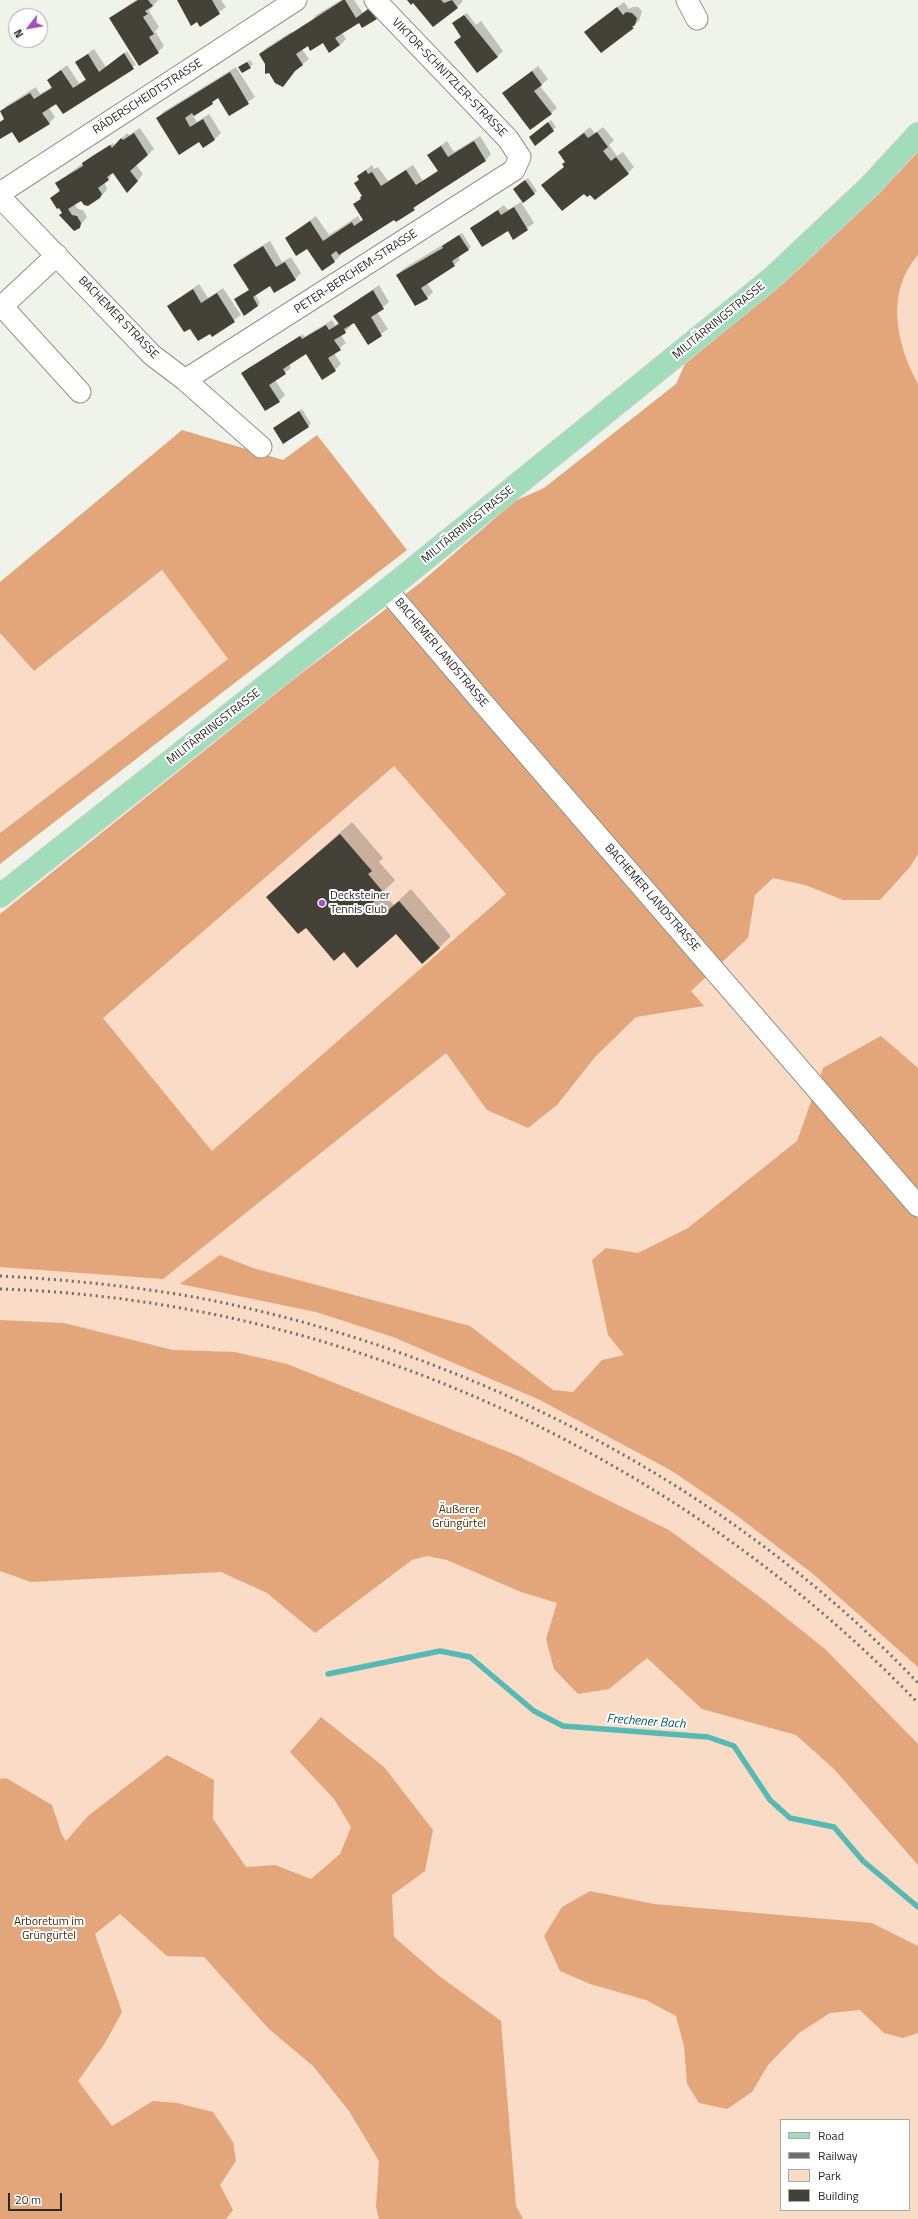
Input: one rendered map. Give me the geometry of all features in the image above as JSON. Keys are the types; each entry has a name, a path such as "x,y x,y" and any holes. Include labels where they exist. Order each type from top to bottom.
{"main road":[{"name":"MILITÄRRINGSTRASSE","path":"0,896 387,590 772,278 870,186 918,134"}],"street":[{"name":"RÄDERSCHEIDTSTRASSE","path":"0,193 296,0"},
{"name":"VIKTOR-SCHNITZLER-STRASSE","path":"375,0 508,139 520,157"},
{"path":"687,0 697,19"},
{"name":"PETER-BERCHEM-STRASSE","path":"185,380 514,170 520,157"},
{"name":"BACHEMER STRASSE","path":"0,197 152,355 185,380 261,447"},
{"path":"57,255 1,306 80,392"},
{"name":"BACHEMER LANDSTRASSE","path":"387,590 918,1206"}],"green space":[{"name":"Äußerer Grüngürtel","path":"918,152 918,2219 0,2219 0,914 294,679 420,583 515,501 544,488 676,384 685,364 799,269 875,197"},
{"path":"918,152 918,255 908,270 901,285 897,318 904,352 918,384 918,854 910,867 880,900 843,900 805,885 773,878 755,895 748,938 691,991 704,1006 636,1017 595,1057 557,1105 528,1128 487,1110 446,1053 163,1279 0,1267 0,914 294,679 420,583 515,501 544,488 676,384 685,364 799,269 875,197","holes":["394,766 506,894 212,1151 103,1018"]},
{"path":"182,430 283,460 317,435 407,550 0,864 0,833 228,659 162,570 34,671 0,633 0,582"},
{"path":"163,570 229,659 0,833 0,633 34,671"},
{"path":"881,1036 918,1068 918,1667 813,1574 732,1512 672,1471 540,1400 393,1337 316,1312 180,1284 220,1255 253,1268 470,1326 553,1390 573,1392 602,1360 624,1355 608,1335 592,1260 606,1248 638,1253 688,1228 797,1141 823,1068"},
{"path":"0,1320 64,1323 173,1350 235,1352 287,1364 516,1455 669,1530 765,1601 825,1649 918,1744 918,1865 834,1769 796,1735 702,1709 647,1658 609,1689 578,1694 554,1669 546,1639 557,1603 521,1592 447,1560 427,1556 412,1560 315,1633 267,1593 221,1572 31,1582 0,1571"},
{"name":"Arboretum im Grüngürtel","path":"321,1717 384,1767 433,1830 425,1871 392,1895 394,1937 438,1975 501,2021 516,2206 523,2219 379,2219 376,2207 379,2161 349,2111 313,2066 269,2029 204,1957 167,1956 120,1914 95,1934 122,2012 105,2043 78,2081 112,2126 153,2101 177,2103 213,2112 233,2142 236,2161 220,2185 233,2210 226,2219 0,2219 0,1779 6,1778 52,1805 62,1835 66,1841 88,1816 167,1755 214,1780 213,1819 246,1867 275,1865 311,1879 340,1854 351,1827 334,1799 290,1752"},
{"path":"590,1891 654,1904 872,1923 918,1946 918,2033 903,2038 884,2033 860,2010 830,2013 799,2033 768,2065 752,2092 727,2109 699,2103 687,2084 684,2046 676,2016 646,2000 590,1984 560,1971 544,1936 562,1907"}],"building":[{"path":"138,0 148,0 153,6 145,11 148,14 143,17 154,34 149,37 159,53 139,66 109,18"},
{"path":"177,0 212,0 220,14 200,27 197,22 191,26"},
{"path":"345,0 356,18 368,9 377,19 362,28 359,23 335,38 340,45 329,53 323,43 310,51 308,46 296,54 303,65 295,71 283,87 275,83 269,73 265,74 265,64 259,54"},
{"path":"407,0 441,0 444,3 452,0 458,8 433,27 413,3 411,5"},
{"path":"617,7 623,15 626,12 632,13 637,18 635,25 632,27 634,28 601,53 584,32"},
{"path":"464,15 498,57 477,73 454,42 461,37 452,23"},
{"path":"124,53 134,69 63,114 56,104 42,113 50,124 19,143 12,132 0,139 0,122 4,119 0,111 30,93 34,99 52,88 47,80 61,70 73,88 86,80 75,62 88,54 99,72"},
{"path":"247,62 251,68 242,73 238,67"},
{"path":"532,71 542,85 534,91 552,114 530,130 502,93"},
{"path":"230,72 249,104 229,116 218,98 212,102 213,104 194,116 192,113 185,118 190,127 203,119 215,140 203,148 199,142 179,155 156,118"},
{"path":"548,122 554,131 535,146 529,137"},
{"path":"597,132 608,147 603,151 611,161 616,157 629,174 595,200 590,195 587,197 584,194 562,211 541,185 564,167 562,164 565,162 558,152 584,133 588,138"},
{"path":"134,133 148,155 130,171 138,181 127,193 113,173 107,177 109,180 98,188 102,194 100,198 88,206 84,205 81,201 68,209 72,215 77,216 81,223 80,228 74,231 59,215 62,213 59,208 57,209 50,198 60,191 55,183 83,166 82,163 94,155 110,145 112,148 121,138 123,140"},
{"path":"474,141 486,161 413,208 415,210 396,222 394,220 339,255 336,251 331,255 335,262 322,271 307,249 296,256 285,238 310,221 323,241 352,222 354,226 363,220 353,204 361,199 360,197 362,196 354,183 359,180 357,176 366,170 368,174 372,172 381,186 406,170 416,185 438,171 427,155 441,146 448,157"},
{"path":"525,180 535,194 523,203 513,189"},
{"path":"514,207 528,230 513,240 508,231 482,247 470,228 498,210 501,215"},
{"path":"459,235 469,250 452,261 455,266 421,288 428,299 415,306 396,275 443,248 442,246"},
{"path":"263,246 276,267 285,262 296,280 274,293 270,286 253,297 258,306 244,316 234,299 249,290 233,265"},
{"path":"193,289 201,303 217,293 235,322 212,337 210,334 198,341 190,329 184,332 167,306"},
{"path":"373,290 384,309 371,317 382,336 368,345 354,323 344,329 346,333 334,340 341,350 328,358 336,371 322,380 306,354 283,369 286,374 269,385 280,402 265,411 241,373 300,336 302,339 326,325 329,330 339,324 333,316"},
{"path":"299,411 309,427 283,444 273,428"},
{"name":"Decksteiner Tennis Club","path":"340,834 372,871 368,874 384,893 370,905 381,916 399,901 440,948 422,964 396,934 357,968 344,952 334,961 306,928 298,934 266,897"}],"waterway":[{"name":"Frechener Bach","path":"328,1674 440,1651 470,1657 534,1711 563,1726 708,1737 734,1746 770,1800 790,1818 834,1827 863,1861 918,1907"}],"railway":[{"path":"0,1276 108,1285 215,1301 313,1325 410,1356 504,1394 596,1440 684,1491 767,1549 846,1613 918,1683"},
{"path":"0,1289 129,1300 256,1324 379,1360 499,1408 614,1466 723,1536 824,1615 918,1703"}],"place":[{"name":"Decksteiner Tennis Club","path":"322,903"}]}
